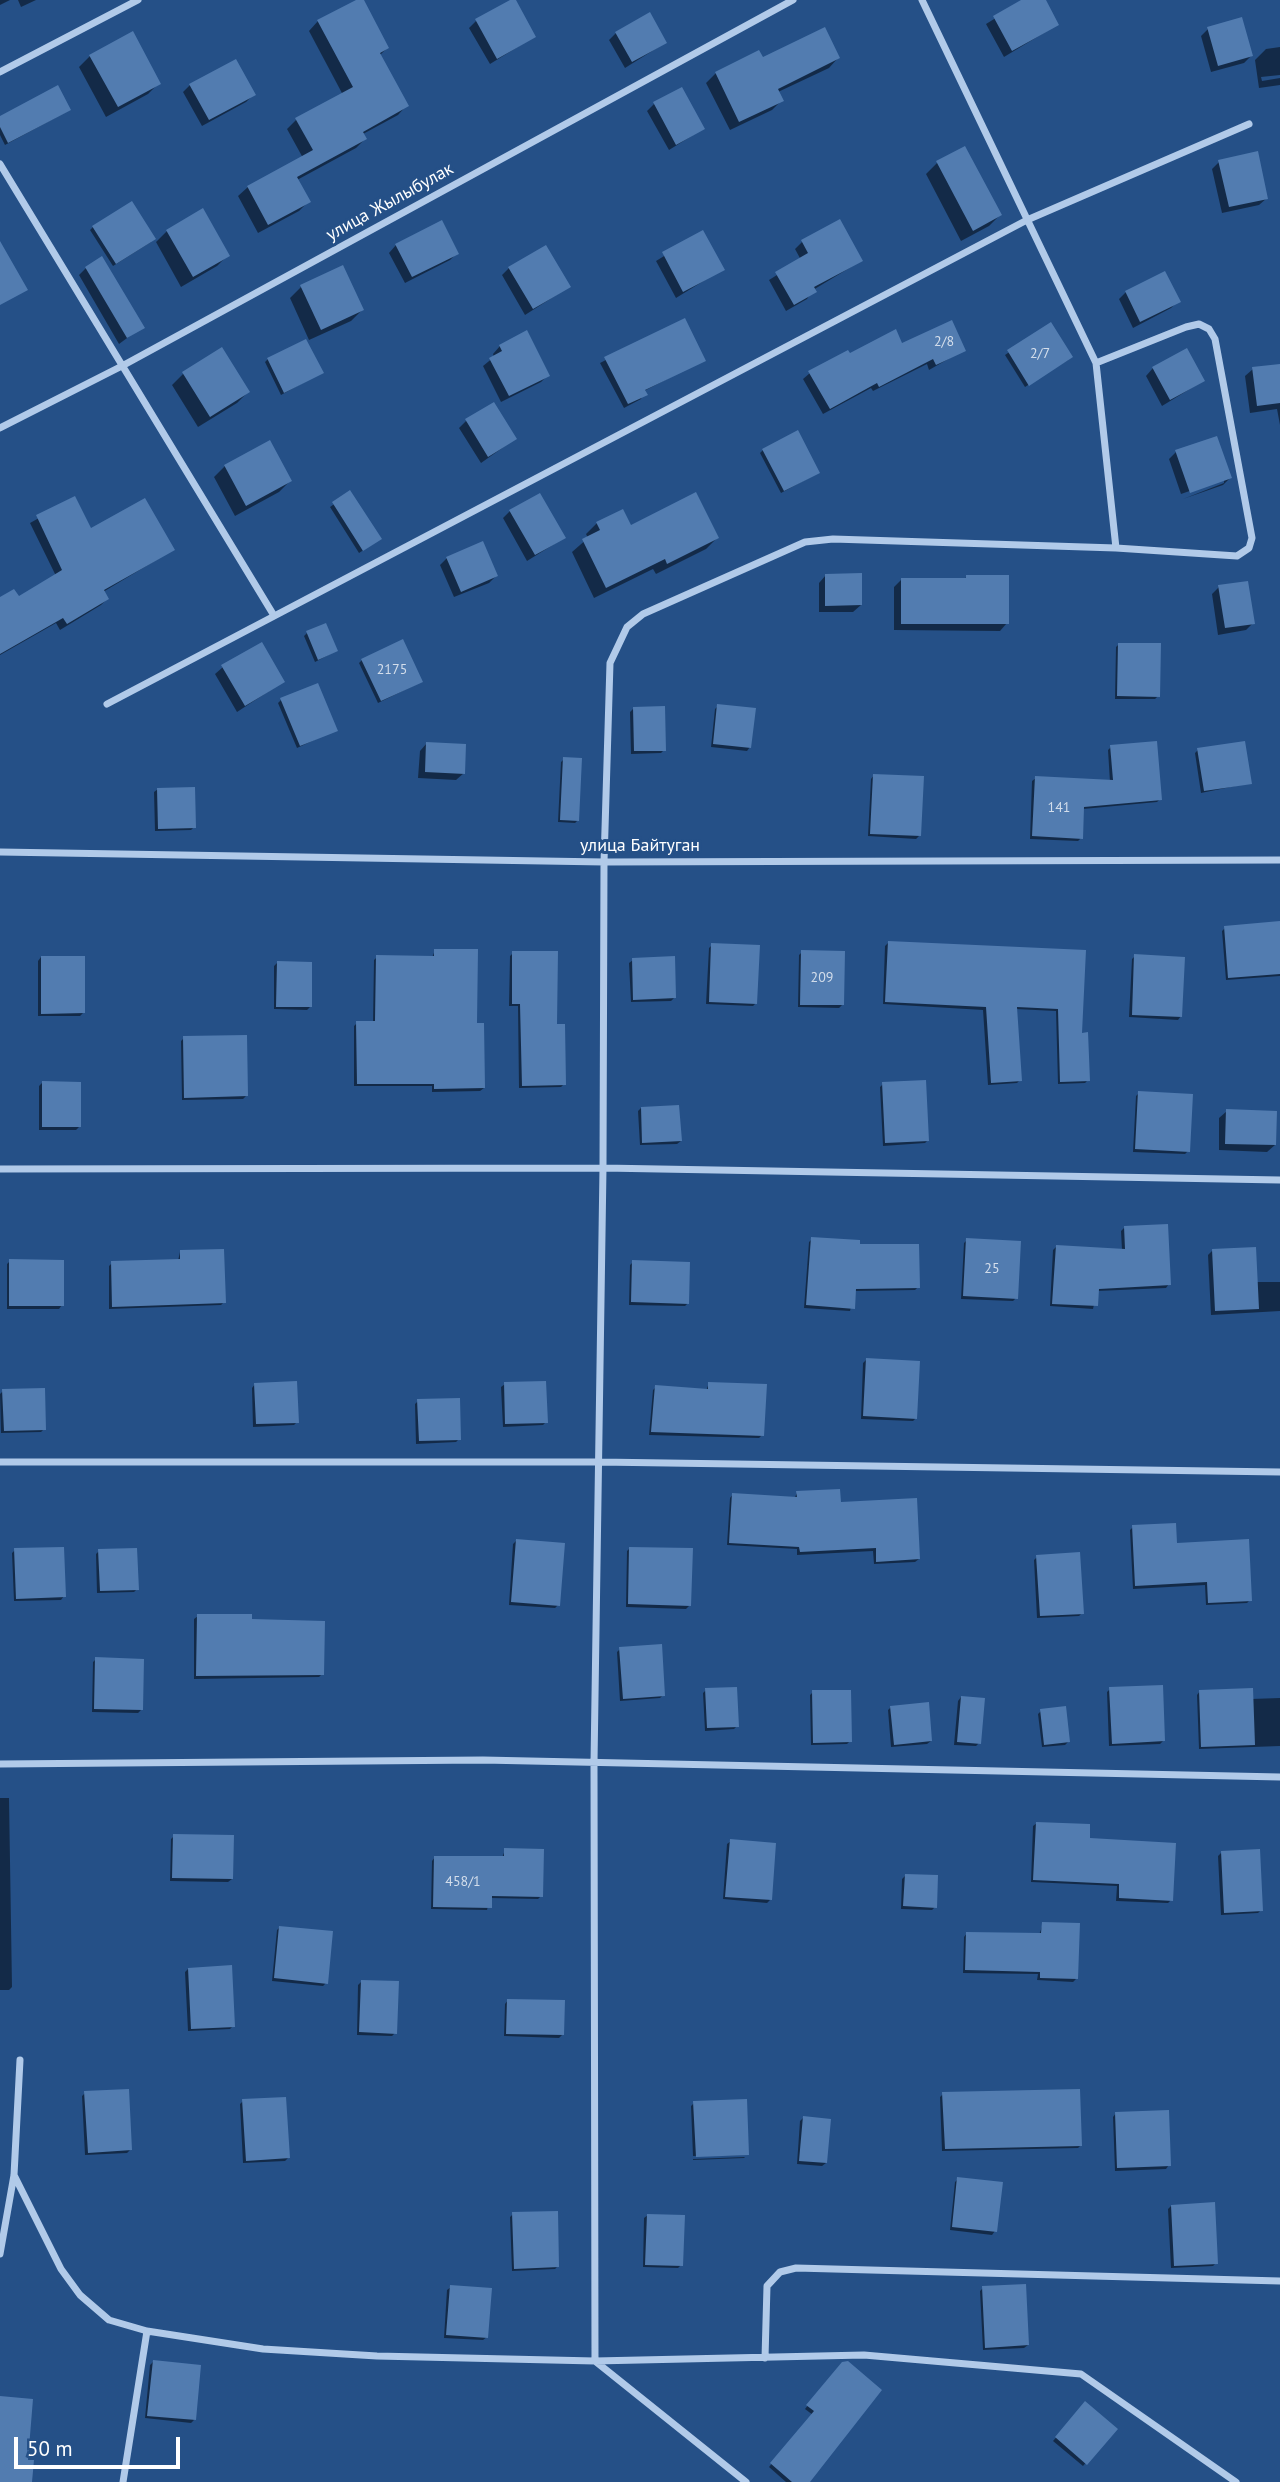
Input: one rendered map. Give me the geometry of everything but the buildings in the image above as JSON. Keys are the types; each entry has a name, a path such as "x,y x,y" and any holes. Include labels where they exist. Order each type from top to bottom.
{"street":[{"path":"0,72 138,0"},
{"name":"улица Жылыбулак","path":"0,428 122,366 793,0"},
{"path":"922,0 1096,363 1116,548"},
{"path":"107,704 273,614 1027,220 1249,124"},
{"path":"0,164 273,614"},
{"path":"594,2361 594,1762 603,1168 604,862 610,663 626,627 643,614 805,542 845,539 1116,548 1237,556 1249,548 1252,538 1215,339 1209,329 1199,324 1186,327 1096,363"},
{"name":"улица Байтуган","path":"0,852 604,862 1280,860"},
{"path":"0,1169 603,1168 1280,1180"},
{"path":"0,1462 599,1462 1280,1472"},
{"path":"0,1764 483,1760 1280,1777"},
{"path":"0,2254 14,2175 20,2060"},
{"path":"14,2175 61,2269 80,2295 109,2320 147,2331 288,2351 377,2356 594,2361 864,2355 1081,2374 1236,2482"},
{"path":"765,2358 767,2286 780,2273 796,2268 1280,2281"},
{"path":"123,2482 147,2331"},
{"path":"594,2361 746,2482"}]}
